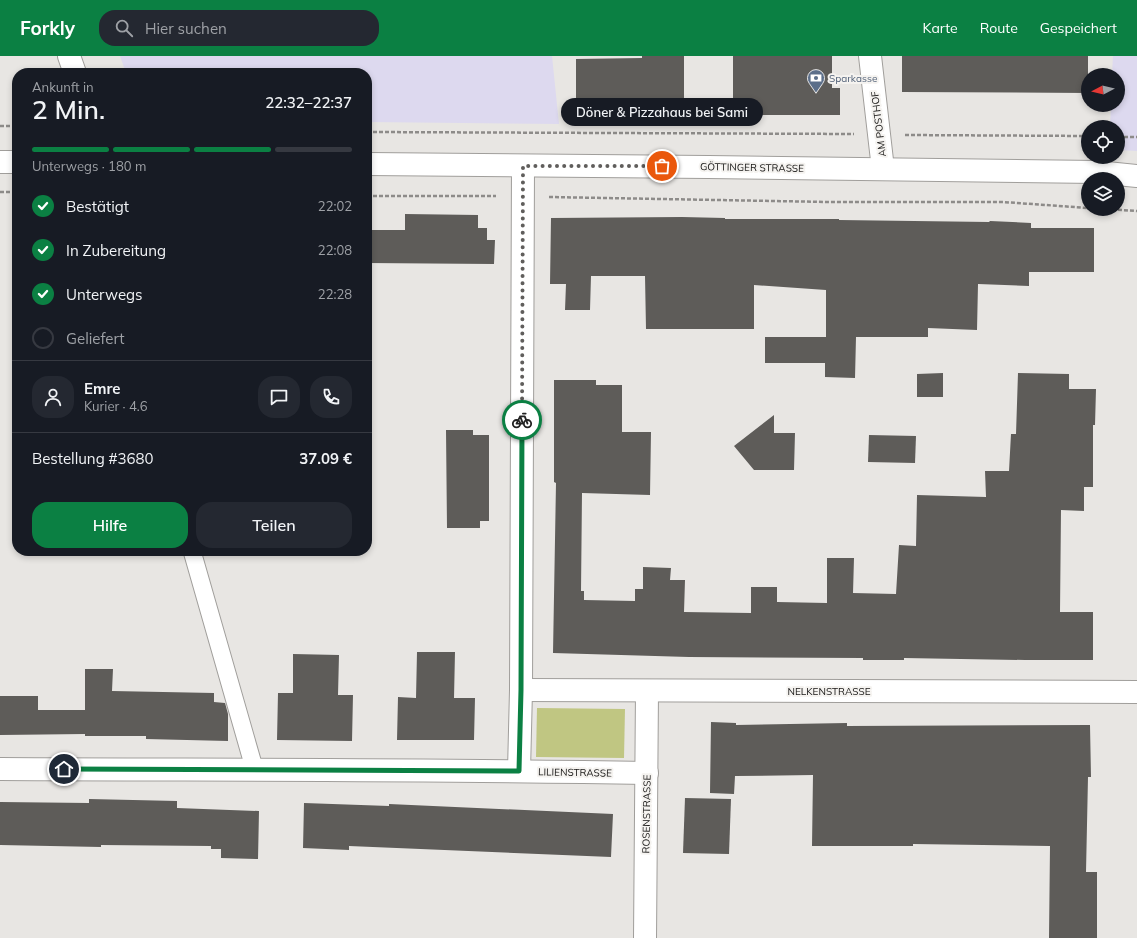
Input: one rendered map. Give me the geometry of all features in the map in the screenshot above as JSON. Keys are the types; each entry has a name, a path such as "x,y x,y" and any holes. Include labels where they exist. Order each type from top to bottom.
{"street":[{"path":"69,56 73,68"},
{"name":"AM POSTHOF","path":"870,56 883,169"},
{"path":"0,162 12,162"},
{"name":"GÖTTINGER STRASSE","path":"372,164 1096,172 1137,176"},
{"path":"519,771 521,690 523,166"},
{"name":"NELKENSTRASSE","path":"521,690 1137,692"},
{"name":"ROSENSTRASSE","path":"645,938 647,691"},
{"name":"LILIENSTRASSE","path":"0,769 519,771 647,773"}],"lane":[{"path":"193,556 255,771"}],"path":[{"path":"0,126 12,126"},
{"path":"372,132 1081,136"},
{"path":"1125,137 1137,137"},
{"path":"0,192 12,192"},
{"path":"372,196 524,196 828,202 1003,202 1081,208"},
{"path":"1125,210 1137,211"}],"shaded area":[{"path":"120,56 552,56 559,124 372,122 372,68 124,68"},
{"path":"1113,56 1137,56 1137,151 1125,150 1125,120 1110,120 1111,112 1125,112 1125,68 1112,68"}],"green space":[{"path":"537,708 625,709 624,758 536,757"}],"building":[{"path":"642,56 684,56 684,104 576,104 576,59 642,58"},
{"path":"733,56 832,56 832,88 840,88 840,115 733,115"},
{"path":"902,56 1088,56 1088,68 1081,68 1081,93 902,92"},
{"path":"405,214 478,215 478,228 487,228 487,240 495,240 494,264 372,263 372,230 405,230"},
{"path":"682,217 725,219 990,221 1031,223 1031,228 1094,228 1094,272 1029,272 1029,286 978,284 977,330 928,328 928,337 856,337 855,378 825,377 825,363 765,363 765,337 826,337 826,290 754,285 754,329 646,329 645,276 591,276 590,310 565,310 566,284 550,284 551,218"},
{"path":"943,373 943,397 917,397 917,374"},
{"path":"1018,373 1069,374 1069,389 1096,389 1095,425 1093,425 1093,487 1084,487 1084,511 1061,510 1060,612 1093,612 1093,660 904,658 904,660 863,660 863,658 689,657 553,653 556,483 554,482 554,380 596,380 596,385 622,385 622,432 651,432 650,495 582,493 581,591 584,591 584,600 635,601 635,589 643,589 643,567 671,568 670,580 685,580 684,612 751,613 751,587 777,587 777,602 827,603 827,558 854,558 853,593 896,594 899,545 916,546 917,495 986,497 985,471 1009,471 1011,434 1016,434"},
{"path":"774,415 774,433 795,433 794,470 754,470 734,446"},
{"path":"446,430 473,430 473,435 489,435 489,521 480,521 480,528 447,528"},
{"path":"869,435 916,436 915,463 868,462"},
{"path":"417,652 455,652 454,698 475,698 474,740 397,740 398,697 416,698"},
{"path":"293,654 339,655 338,695 353,695 352,741 277,740 278,693 293,693"},
{"path":"85,669 113,669 112,691 214,693 214,702 225,703 228,714 228,741 146,739 146,736 85,736 85,734 0,735 0,696 38,696 38,710 85,710"},
{"path":"711,722 736,723 736,725 847,723 847,726 1090,725 1091,777 1088,777 1086,872 1097,872 1097,938 1049,938 1050,846 913,844 913,846 812,846 813,775 735,776 734,794 710,793"},
{"path":"685,798 731,799 729,854 683,853"},
{"path":"89,799 177,801 177,808 259,811 258,859 221,858 221,849 211,849 211,846 101,845 101,847 0,845 0,802 89,803"},
{"path":"304,803 389,806 389,804 613,814 611,857 349,846 349,850 303,848"}],"way so far":[{"path":"522,420 523,166 662,166"}],"place":[{"name":"Sparkasse","path":"816,93"},
{"name":"Döner & Pizzahaus bei Sami","path":"662,166"}],"route":[{"path":"64,769 519,771 521,690 522,420"}]}
